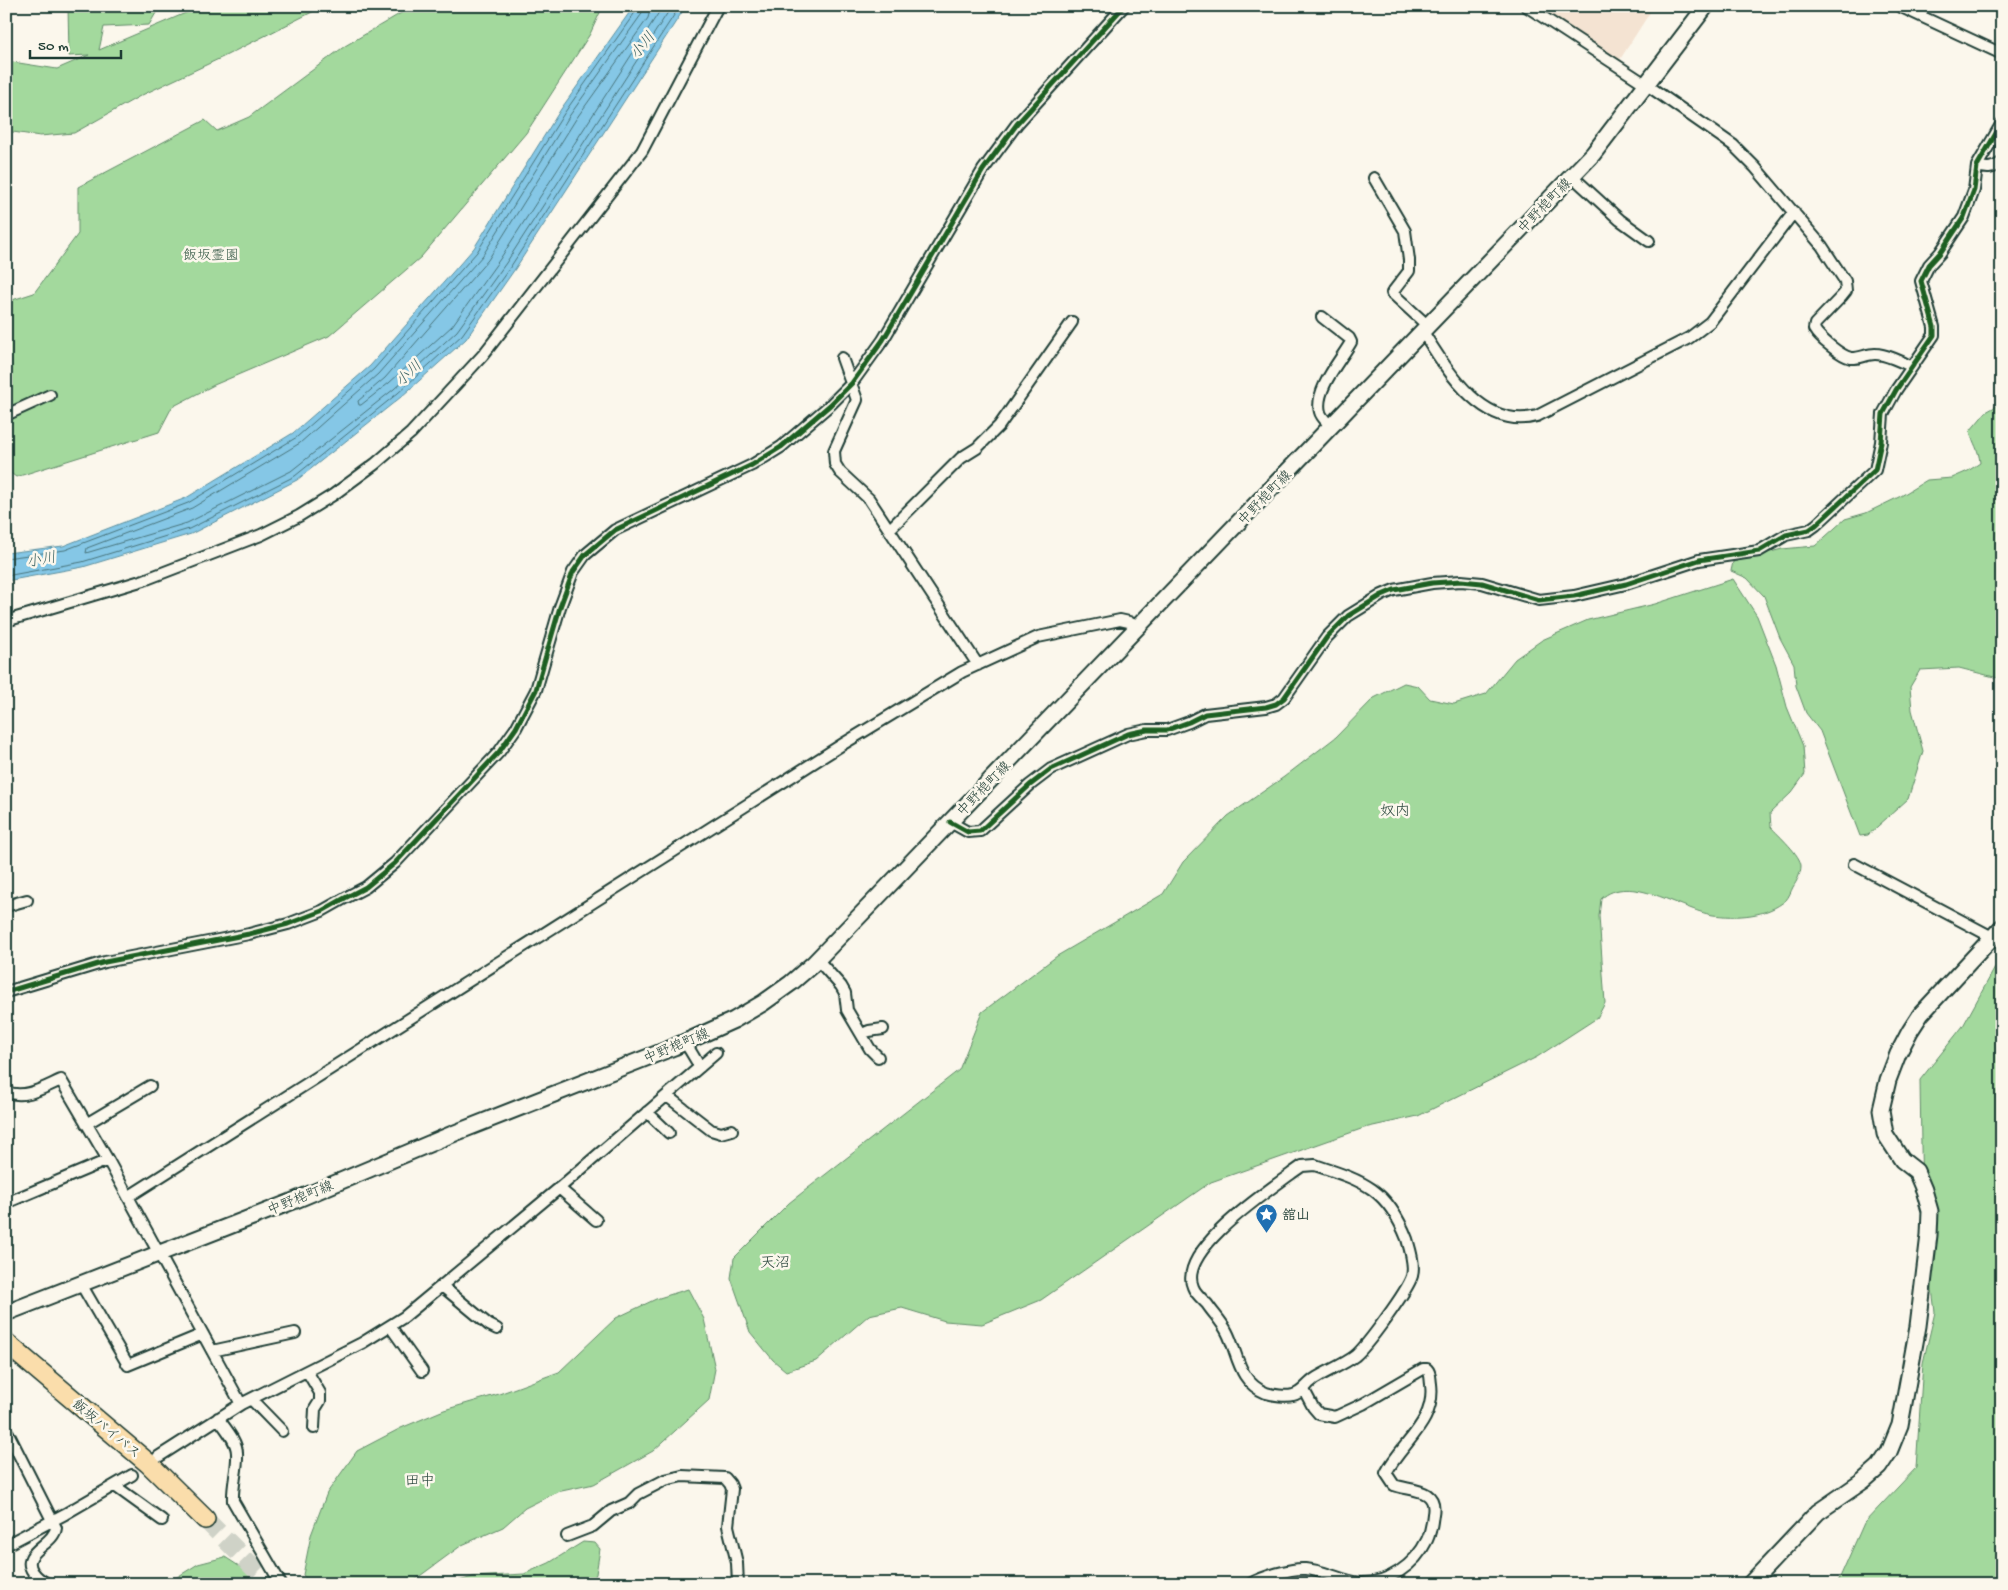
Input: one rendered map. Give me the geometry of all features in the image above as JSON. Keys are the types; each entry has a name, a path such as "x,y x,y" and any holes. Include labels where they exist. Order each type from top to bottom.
{"highway":[{"name":"飯坂バイパス","path":"6,1343 148,1463 205,1518"}],"main road":[{"name":"中野梍町線","path":"6,1313 291,1202 455,1133 685,1042 734,1020 763,1003 791,983 817,959 950,822 1594,154 1706,6"},
{"path":"1750,1584 1818,1512 1863,1481 1879,1467 1889,1452 1900,1425 1918,1326 1930,1211 1916,1171 1902,1160 1884,1134 1881,1110 1888,1080 1910,1030 1920,1014 1997,932"}],"street":[{"path":"6,621 144,580 261,535 299,516 333,495 382,458 411,433 483,355 642,151 718,6"},
{"path":"6,992 105,962 249,934 288,924 322,911 366,886 396,863 499,752 516,728 536,690 560,607 573,572 585,555 616,530 717,483 781,447 830,405 852,382 883,340 983,170 1017,124 1124,6"},
{"path":"1526,6 1647,85 1733,145 1755,167 1822,246 1846,281 1846,291 1815,324 1814,329 1817,334 1842,354 1852,358 1874,354 1912,366"},
{"path":"1899,6 2002,54"},
{"path":"950,822 968,832 980,831 1030,785 1051,769 1128,734 1147,730 1168,730 1205,714 1266,707 1276,704 1284,698 1328,637 1348,616 1382,595 1394,590 1432,583 1461,581 1482,583 1539,600 1574,596 1626,584 1699,560 1759,551 1786,535 1793,535 1808,530 1823,520 1875,470 1884,414 1889,402 1934,335 1934,327 1921,281 1929,265 1940,253 1964,217 1974,190 1977,166 2002,123"},
{"path":"1977,166 1990,168 2002,162"},
{"path":"1572,176 1620,220 1649,241"},
{"path":"1374,178 1405,231 1409,271 1392,293 1426,329 1452,375 1484,407 1509,417 1529,418 1537,416 1675,346 1701,330 1710,322 1794,212"},
{"path":"1322,317 1350,338 1350,342 1335,364 1319,400 1320,413 1331,427"},
{"path":"889,530 961,458 977,448 993,433 1072,322"},
{"path":"842,358 857,400 834,451 833,459 840,472 869,499 978,665"},
{"path":"6,415 50,395"},
{"path":"128,1197 843,744 946,681 1038,637 1120,620 1138,627"},
{"path":"1854,864 1997,932"},
{"path":"6,906 27,900"},
{"path":"817,959 841,986 845,993 847,1010 870,1049 878,1056"},
{"path":"862,1034 883,1029"},
{"path":"685,1042 700,1067"},
{"path":"158,1457 246,1402 362,1343 404,1318 716,1053"},
{"path":"6,1092 14,1095 31,1094 61,1080 108,1160 212,1351 246,1402 282,1430"},
{"path":"86,1124 150,1086"},
{"path":"666,1096 711,1130 721,1133 732,1130"},
{"path":"647,1112 668,1133"},
{"path":"6,1203 108,1160"},
{"path":"1315,1165 1359,1181 1384,1198 1401,1224 1413,1268 1408,1285 1357,1354 1316,1378 1306,1385 1304,1390 1293,1395 1267,1393 1250,1382 1236,1360 1227,1333 1192,1286 1191,1275 1198,1258 1210,1238 1223,1226 1302,1166 1315,1165"},
{"path":"559,1188 596,1220"},
{"path":"81,1284 128,1365 203,1334"},
{"path":"442,1286 489,1325 497,1329"},
{"path":"390,1326 422,1371"},
{"path":"212,1351 295,1333"},
{"path":"1250,1584 1282,1573 1303,1569 1317,1570 1361,1583 1378,1581 1394,1576 1407,1566 1427,1541 1430,1531 1434,1510 1433,1503 1429,1497 1423,1492 1394,1485 1386,1473 1390,1465 1421,1428 1426,1419 1432,1391 1430,1372 1427,1369 1423,1369 1363,1404 1335,1417 1319,1414 1304,1390"},
{"path":"307,1371 320,1393 320,1401 315,1409 314,1428"},
{"path":"218,1418 232,1439 237,1452 232,1489 233,1501 281,1584"},
{"path":"6,1434 8,1433 53,1521 55,1532 29,1559 29,1567 34,1575 48,1584"},
{"path":"6,1545 53,1521 115,1486 132,1474"},
{"path":"566,1536 593,1526 610,1511 629,1503 638,1494 665,1480 682,1476 725,1478 732,1489 728,1526 737,1563 738,1584"},
{"path":"115,1486 162,1520"}],"shaded area":[{"path":"1537,6 1654,6 1619,61"}],"green space":[{"path":"68,6 160,6 149,25 104,27 99,50 202,6 324,6 140,96 74,133 40,136 6,131 6,61 57,69 89,55 69,56"},
{"name":"飯坂霊園","path":"413,6 603,6 590,34 526,133 421,257 329,336 214,385 172,407 159,432 16,477 6,470 6,302 34,293 78,234 78,187 205,120 217,131 249,117 345,46"},
{"path":"2002,403 2002,679 1959,668 1920,670 1910,687 1912,710 1923,751 1908,799 1868,835 1860,836 1820,731 1806,713 1796,686 1794,664 1780,638 1764,596 1747,578 1731,571 1733,562 1782,549 1815,546 1845,519 1866,513 1901,496 1927,480 1952,478 1968,471 1980,463 1970,431 1986,412"},
{"path":"1733,579 1757,616 1776,665 1787,707 1803,746 1805,774 1792,792 1770,813 1771,827 1797,856 1801,866 1798,877 1786,900 1778,906 1761,913 1722,916 1700,912 1640,891 1626,889 1613,892 1601,899 1599,916 1605,1003 1597,1018 1537,1057 1418,1116 1364,1128 1211,1182 1041,1300 982,1324 945,1321 902,1308 869,1315 816,1361 786,1371 773,1360 750,1332 731,1278 734,1258 789,1203 959,1070 982,1012 1057,956 1163,894 1183,862 1228,816 1284,777 1336,737 1374,698 1404,683 1418,686 1430,699 1454,704 1486,694 1515,659 1542,640 1588,620 1655,604"},
{"path":"2002,955 2002,1584 1837,1584 1864,1523 1916,1468 1923,1363 1935,1312 1922,1210 1920,1080 1963,1026"},
{"path":"688,1289 704,1319 715,1369 709,1400 653,1451 594,1484 557,1492 525,1508 503,1527 462,1545 409,1584 311,1584 303,1575 311,1535 327,1493 357,1451 401,1428 444,1410 499,1394 559,1372 616,1318 656,1299"},
{"path":"583,1542 595,1543 600,1549 596,1574 591,1584 448,1584 473,1577 524,1574 549,1563"},
{"path":"225,1557 242,1568 258,1584 166,1584 198,1564"}],"water":[{"name":"小川","path":"634,6 686,6 515,269 466,339 401,397 297,480 191,534 83,567 6,581 6,553 63,546 186,498 293,433 370,366 474,248 561,109"}],"tunnel":[{"path":"205,1519 270,1584"}],"cycle path":[{"path":"6,992 105,962 249,934 288,924 322,911 366,887 395,863 499,752 516,728 536,690 560,607 573,572 585,555 615,530 752,465 781,447 830,405 852,383 883,340 983,170 1017,124 1124,6"},
{"path":"950,822 968,832 980,831 1030,785 1051,769 1128,734 1147,730 1167,730 1205,714 1266,707 1276,704 1284,698 1327,637 1348,616 1382,595 1394,590 1432,583 1461,581 1482,583 1539,600 1574,596 1626,584 1699,560 1759,551 1786,535 1809,530 1875,470 1881,442 1883,414 1896,390 1934,335 1934,327 1921,281 1929,265 1940,253 1964,217 1974,190 1977,166 2002,123"}],"place":[{"name":"舘山","path":"1266,1233"}],"district":[{"name":"奴内","path":"1395,810"},
{"name":"天沼","path":"775,1262"},
{"name":"田中","path":"420,1480"}]}
